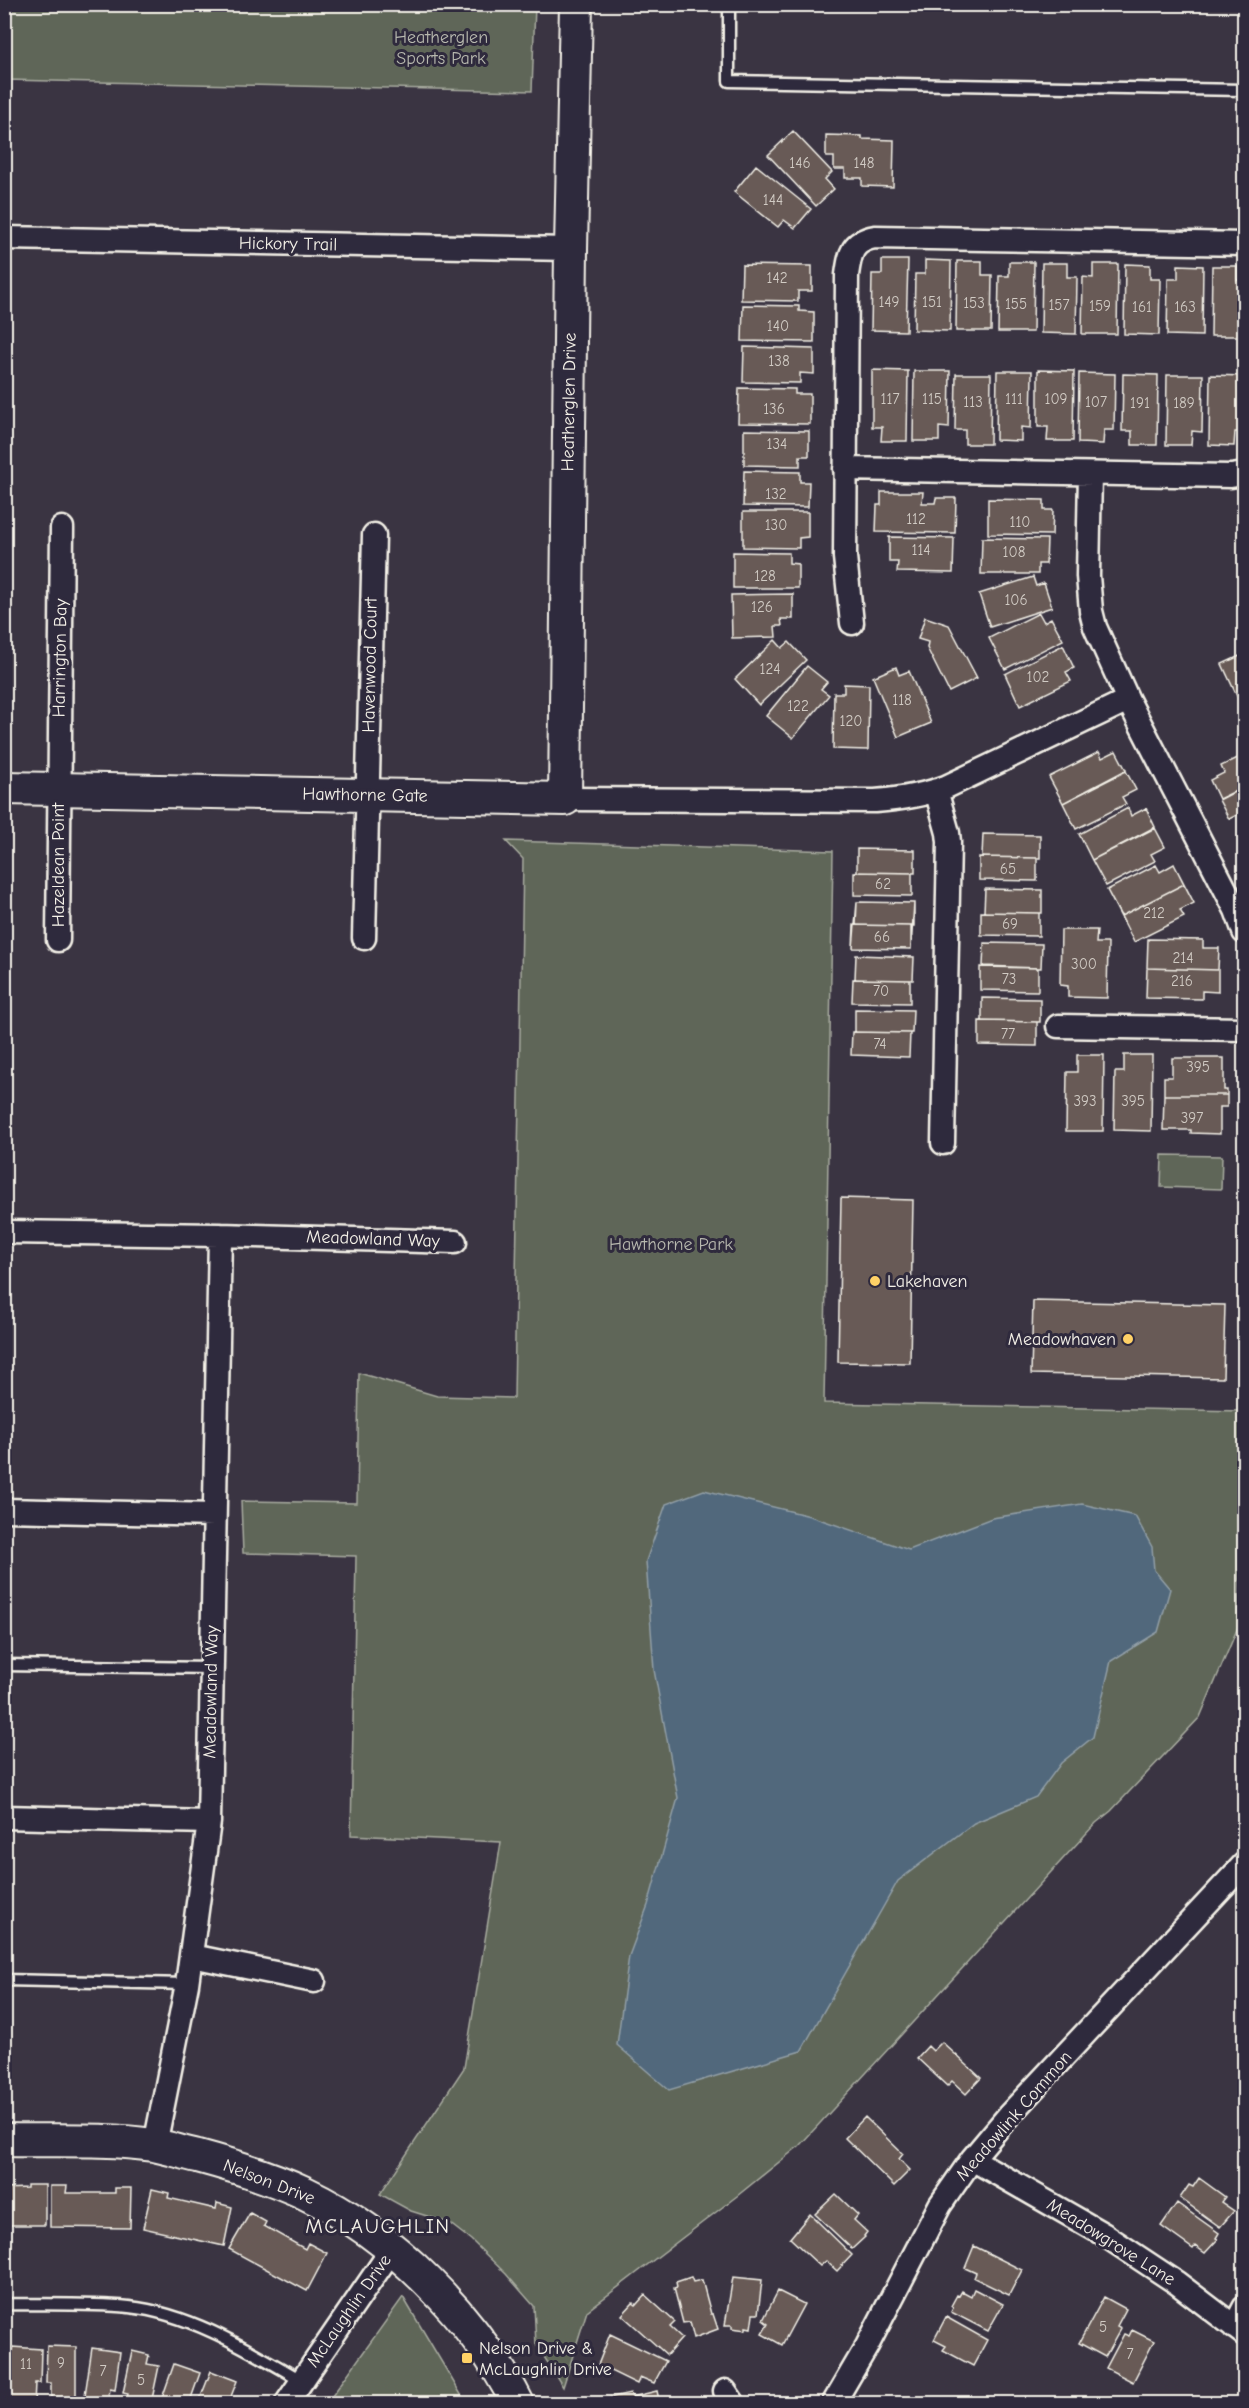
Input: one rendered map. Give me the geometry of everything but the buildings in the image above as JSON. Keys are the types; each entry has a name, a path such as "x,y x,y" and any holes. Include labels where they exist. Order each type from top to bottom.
{"street":[{"name":"Heatherglen Drive","path":"565,799 576,4"},
{"path":"852,623 844,557 847,275 848,261 855,245 875,237 1245,244"},
{"name":"Hickory Trail","path":"4,238 571,249"},
{"path":"845,469 1231,476 1245,474"},
{"path":"1090,474 1088,576 1091,611 1102,647 1236,910 1245,932"},
{"name":"Harrington Bay","path":"58,789 62,528"},
{"name":"Havenwood Court","path":"364,938 374,535"},
{"name":"Hawthorne Gate","path":"4,788 565,799 875,801 901,799 936,790 1128,700"},
{"name":"Hazeldean Point","path":"58,789 58,940"},
{"path":"936,790 948,833 943,1143"},
{"path":"1058,1026 1245,1029"},
{"name":"Meadowland Way","path":"4,1232 455,1242"},
{"name":"Meadowland Way","path":"155,2145 192,1956 209,1822 220,1235"},
{"path":"4,1510 214,1515"},
{"path":"4,1817 209,1822"},
{"name":"Meadowlink Common","path":"833,2403 867,2346 940,2205 972,2159 1009,2115 1245,1864"},
{"path":"192,1956 314,1981"},
{"name":"Nelson Drive","path":"4,2140 155,2145 244,2168 306,2193 350,2218 393,2248 453,2308 503,2374 518,2403"},
{"name":"Meadowgrove Lane","path":"972,2159 1103,2234 1241,2323"},
{"name":"McLaughlin Drive","path":"286,2403 393,2248"}],"lane":[{"path":"729,4 729,81 1245,90"},
{"path":"4,1665 212,1668"},
{"path":"4,1980 187,1984"},
{"path":"4,2304 130,2307 178,2319 221,2335 301,2380"}],"green space":[{"name":"Heatherglen Sports Park","path":"4,5 535,5 532,91 5,80"},
{"name":"Hawthorne Park","path":"506,841 833,851 824,1403 1242,1411 1238,1627 1200,1717 1111,1811 1096,1823 799,2146 587,2311 563,2387 536,2344 534,2306 506,2274 471,2240 449,2223 411,2211 380,2194 464,2068 501,1842 351,1835 356,1556 243,1553 241,1501 357,1503 359,1373 437,1396 514,1398 523,859"},
{"path":"1162,1155 1222,1156 1221,1189 1161,1187"},
{"path":"403,2297 466,2403 327,2403"}],"water":[{"path":"704,1490 810,1516 909,1550 992,1518 1082,1504 1135,1516 1152,1547 1154,1570 1170,1589 1158,1632 1111,1661 1093,1737 1061,1763 1036,1797 974,1823 898,1881 801,2051 669,2090 617,2045 629,1956 648,1905 678,1798 654,1670 646,1561 666,1504"}],"place":[{"name":"Lakehaven","path":"875,1281"},
{"name":"Meadowhaven","path":"1128,1339"},
{"name":"Nelson Drive & McLaughlin Drive","path":"467,2358"}],"district":[{"name":"MCLAUGHLIN","path":"378,2226"}]}
